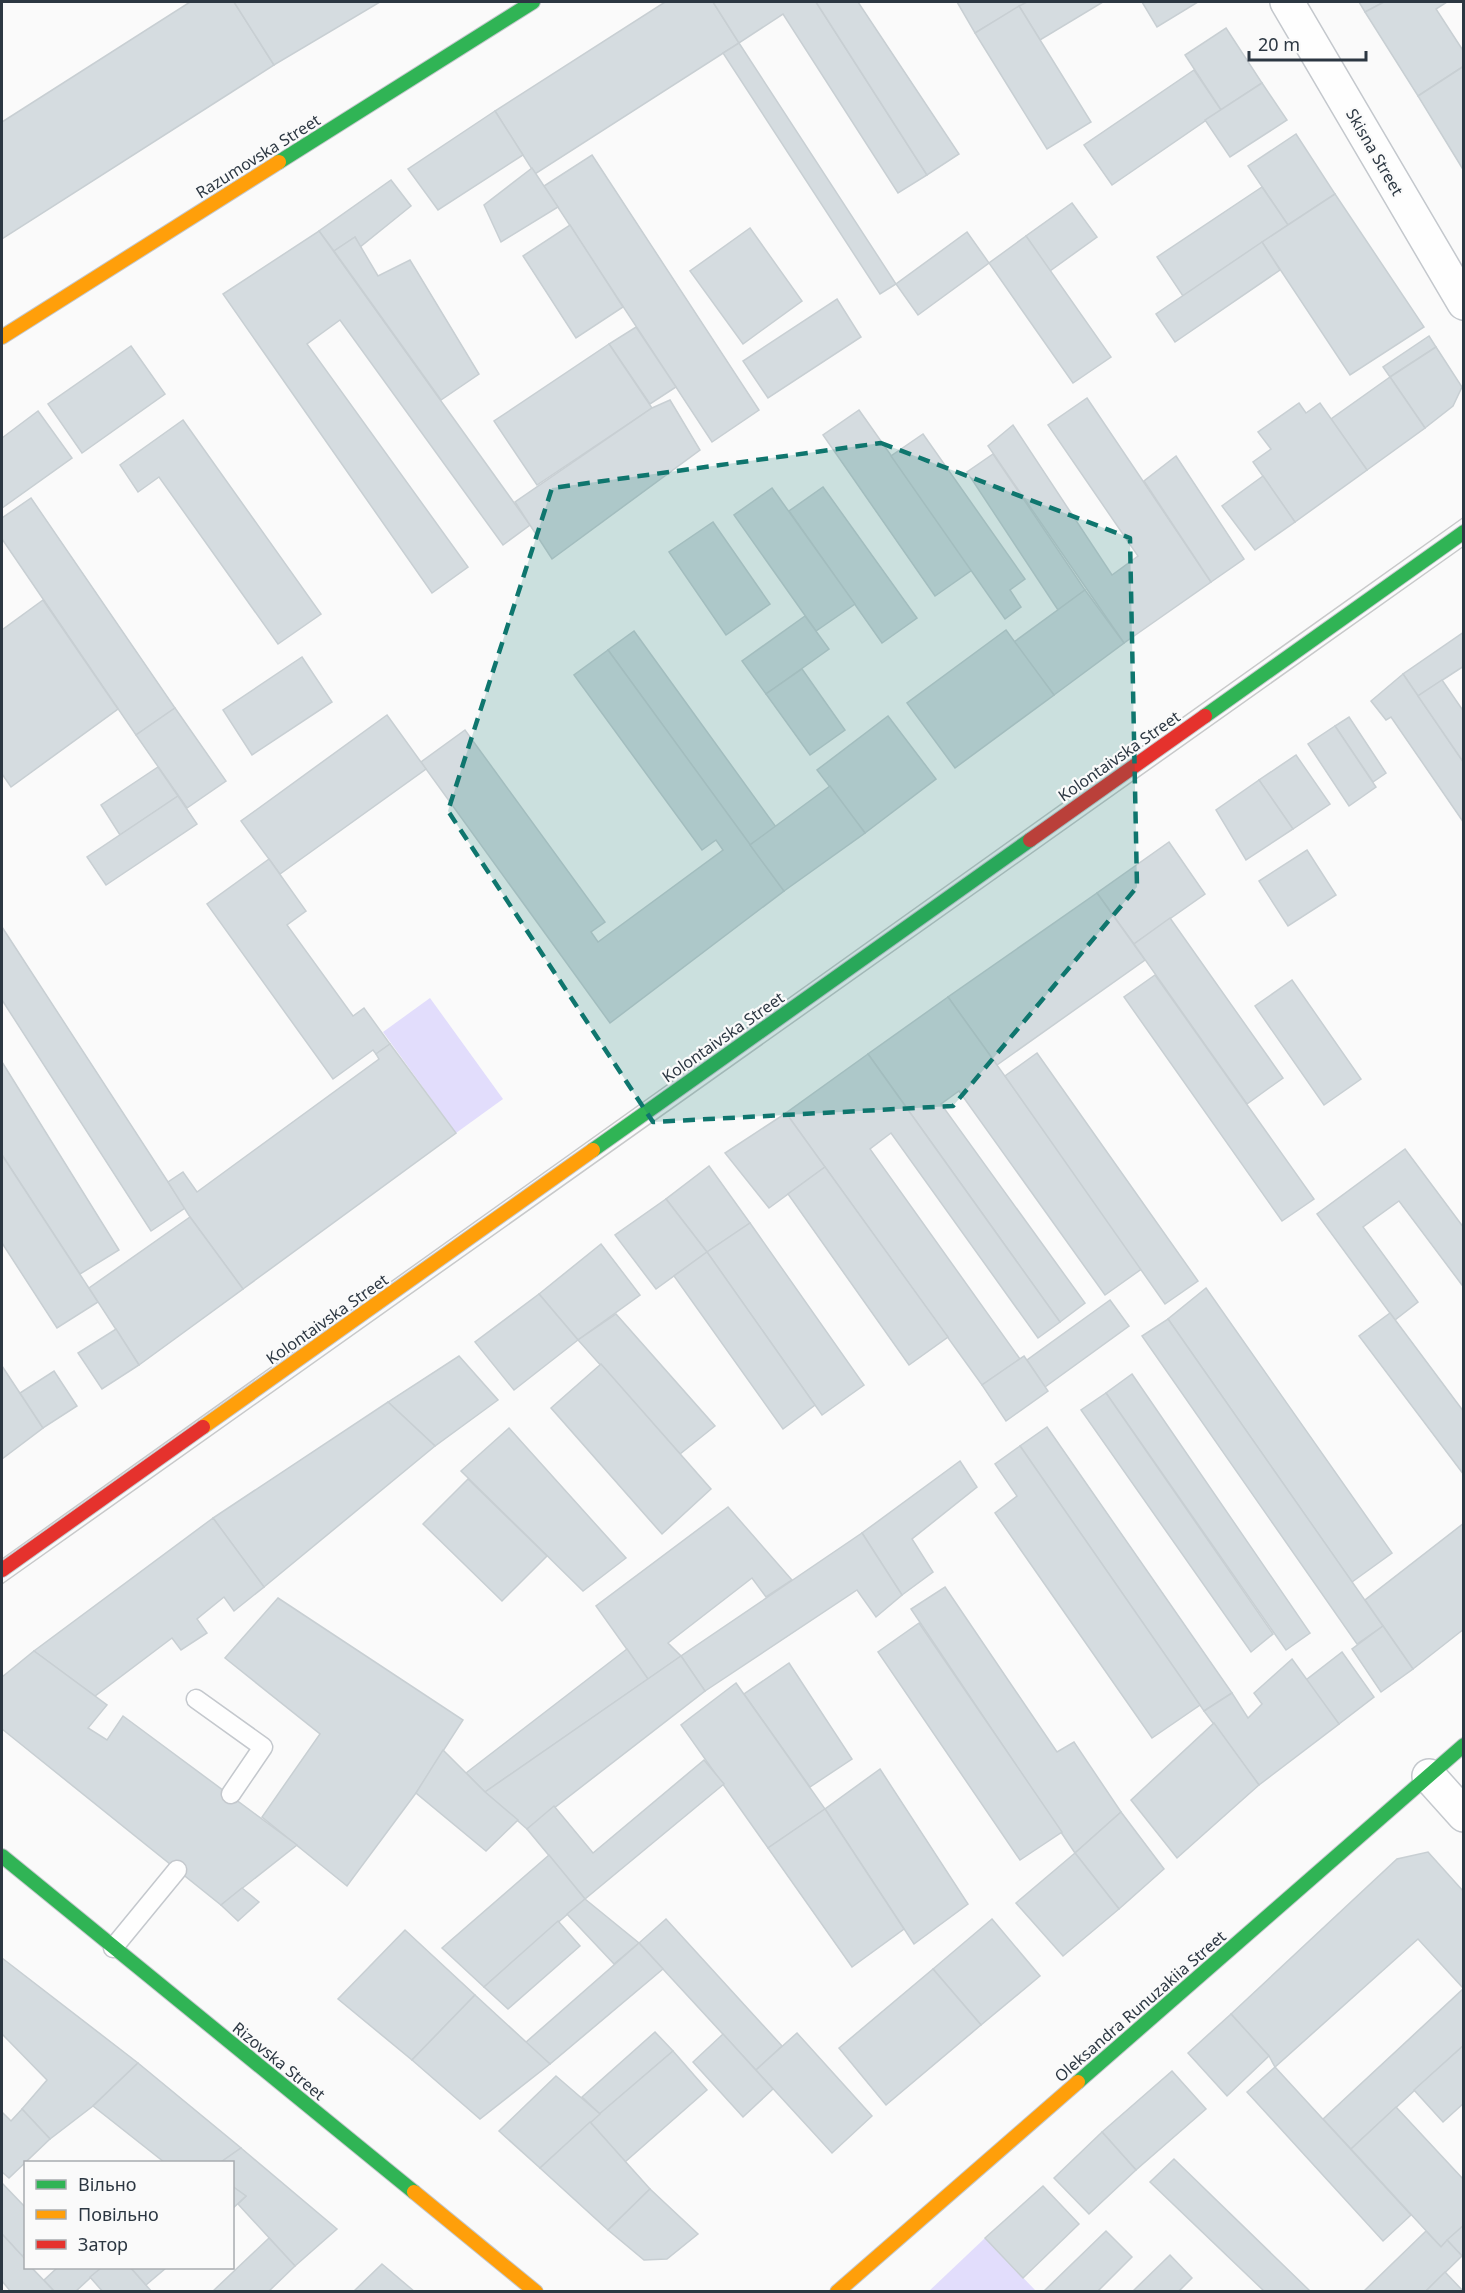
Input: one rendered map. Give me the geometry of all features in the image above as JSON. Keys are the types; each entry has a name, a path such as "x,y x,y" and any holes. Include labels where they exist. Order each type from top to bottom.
{"main road":[{"name":"Razumovska Street","path":"2,337 518,5"},
{"name":"Kolontaivska Street","path":"2,1570 1464,532"},
{"name":"Oleksandra Runuzakiia Street","path":"837,2292 1464,1745"},
{"name":"Rizovska Street","path":"2,1856 536,2292"}],"street":[{"name":"Skisna Street","path":"1287,2 1464,303"},
{"path":"1429,1776 1464,1815"}],"lane":[{"path":"196,1699 263,1747 231,1794"},
{"path":"113,1948 177,1869"}],"highlighted area":[{"path":"881,443 1130,538 1137,887 953,1106 653,1122 448,811 552,488"}],"shaded area":[{"path":"430,998 503,1099 456,1133 383,1032"},
{"path":"985,2238 1036,2291 928,2292"}],"building":[{"path":"190,2 234,2 274,65 2,239 2,122"},
{"path":"234,2 380,2 274,65"},
{"path":"665,2 713,2 739,43 535,174 495,111"},
{"path":"713,2 816,2 927,175 898,193 783,14 739,43"},
{"path":"816,2 858,2 959,154 927,175"},
{"path":"957,2 1027,2 975,33"},
{"path":"1027,2 1103,2 1040,40 1019,6"},
{"path":"1142,2 1198,2 1157,27"},
{"path":"1359,2 1384,2 1365,12"},
{"path":"1384,2 1447,2 1436,9 1464,52 1464,66 1418,96 1365,12"},
{"path":"1019,6 1091,122 1047,149 975,33"},
{"path":"1226,28 1262,83 1221,110 1185,55"},
{"path":"739,43 896,284 880,294 723,53"},
{"path":"1464,66 1464,171 1418,96"},
{"path":"1194,70 1221,110 1112,185 1084,145"},
{"path":"1262,83 1287,120 1230,157 1205,120"},
{"path":"495,111 523,155 438,210 408,169"},
{"path":"1296,134 1335,194 1288,225 1248,166"},
{"path":"592,155 759,410 712,442 544,186"},
{"path":"532,168 558,207 501,242 484,205"},
{"path":"391,180 411,206 360,247 355,237 334,251 319,231"},
{"path":"1262,187 1288,225 1183,296 1157,257"},
{"path":"1335,194 1424,327 1350,375 1262,242"},
{"path":"1072,203 1097,237 1050,271 1026,236"},
{"path":"570,225 623,307 576,338 523,256"},
{"path":"750,228 802,301 743,344 690,271"},
{"path":"319,231 530,525 503,545 340,320 307,344 468,567 432,593 223,294"},
{"path":"967,232 989,263 918,315 896,284"},
{"path":"1026,236 1111,357 1073,383 989,263"},
{"path":"355,237 378,276 410,260 479,374 441,400 334,251"},
{"path":"1262,242 1280,270 1175,342 1156,314"},
{"path":"837,299 861,337 768,398 743,361"},
{"path":"636,327 676,387 650,404 609,344"},
{"path":"1429,336 1436,347 1390,377 1383,367"},
{"path":"609,344 652,408 537,485 494,421"},
{"path":"131,346 165,394 82,453 48,404"},
{"path":"1436,347 1462,387 1453,406 1425,428 1390,377"},
{"path":"1390,377 1425,428 1367,470 1331,419"},
{"path":"1087,398 1211,582 1124,643 988,446 1013,425 1112,575 1138,556 1048,425"},
{"path":"670,400 700,450 552,559 515,502 652,408"},
{"path":"1299,403 1306,413 1320,403 1367,470 1295,522 1253,462 1271,449 1258,432"},
{"path":"859,410 972,570 935,596 823,435"},
{"path":"38,411 72,458 2,508 2,438"},
{"path":"183,420 321,614 278,644 159,477 138,492 120,465"},
{"path":"923,434 1025,579 1010,590 1021,607 1005,619 891,456"},
{"path":"993,454 1085,590 1058,610 967,472"},
{"path":"1176,456 1244,559 1211,582 1144,481"},
{"path":"1263,476 1295,522 1255,550 1222,506"},
{"path":"823,487 917,618 882,643 789,511"},
{"path":"772,488 855,604 816,631 734,515"},
{"path":"31,498 175,708 136,735 2,539 2,518"},
{"path":"713,522 770,604 726,635 669,552"},
{"path":"1085,590 1124,643 1054,695 1014,642"},
{"path":"43,600 118,709 11,787 2,774 2,630"},
{"path":"805,616 829,649 766,694 742,661"},
{"path":"1006,630 1054,695 955,768 907,703"},
{"path":"634,631 776,827 750,845 608,650"},
{"path":"1464,632 1464,666 1418,696 1403,674"},
{"path":"608,650 784,891 610,1023 421,762 465,730 605,922 591,932 598,942 723,850 716,840 702,850 574,675"},
{"path":"302,657 332,702 252,755 223,710"},
{"path":"802,669 845,730 810,755 766,694"},
{"path":"1403,674 1464,763 1464,823 1391,717 1386,720 1371,701"},
{"path":"1442,680 1464,712 1464,763 1418,696"},
{"path":"175,708 226,781 187,808 136,735"},
{"path":"387,715 426,769 280,874 241,821"},
{"path":"888,716 936,779 865,833 817,770"},
{"path":"1349,717 1386,773 1373,782 1335,726"},
{"path":"1335,726 1376,787 1349,806 1308,744"},
{"path":"1296,755 1330,804 1293,829 1259,780"},
{"path":"158,767 178,796 120,835 101,805"},
{"path":"1259,780 1293,829 1246,860 1216,810"},
{"path":"830,786 865,833 784,891 750,845"},
{"path":"178,796 197,824 106,885 87,857"},
{"path":"1169,842 1205,894 1134,944 1097,893"},
{"path":"1307,850 1336,895 1288,926 1259,881"},
{"path":"269,859 306,911 287,925 353,1016 364,1008 390,1044 376,1054 373,1050 333,1079 207,904"},
{"path":"1097,893 1145,960 997,1065 948,997"},
{"path":"1170,918 1283,1078 1247,1104 1134,944"},
{"path":"2,927 185,1208 151,1231 2,1000"},
{"path":"1155,975 1314,1199 1282,1221 1124,997"},
{"path":"1292,980 1361,1079 1324,1105 1255,1006"},
{"path":"948,997 1143,1268 1105,1295 959,1091 941,1104 1085,1303 1060,1322 868,1054"},
{"path":"390,1044 456,1133 243,1289 190,1217 168,1182 183,1172 197,1192 379,1059 376,1054"},
{"path":"1037,1053 1198,1281 1165,1304 1005,1076"},
{"path":"868,1054 1060,1322 1038,1338 891,1133 870,1149 1020,1359 982,1385 786,1113"},
{"path":"2,1062 119,1250 80,1274 2,1155"},
{"path":"786,1113 825,1167 769,1208 725,1153"},
{"path":"1405,1149 1464,1228 1464,1284 1462,1285 1399,1201 1363,1227 1418,1302 1395,1320 1317,1214"},
{"path":"2,1155 98,1302 57,1328 2,1243"},
{"path":"709,1166 750,1223 707,1252 666,1199"},
{"path":"825,1167 948,1337 909,1365 788,1194"},
{"path":"666,1199 707,1252 656,1289 615,1235"},
{"path":"190,1217 243,1289 139,1365 89,1288"},
{"path":"750,1223 864,1385 822,1415 707,1252"},
{"path":"601,1244 640,1295 578,1340 539,1294"},
{"path":"707,1252 815,1405 783,1429 674,1276"},
{"path":"1206,1288 1392,1553 1352,1582 1168,1319"},
{"path":"539,1294 578,1340 514,1390 475,1342"},
{"path":"1110,1300 1129,1326 1045,1387 1027,1360"},
{"path":"1390,1313 1464,1412 1464,1475 1359,1336"},
{"path":"616,1314 715,1426 680,1454 578,1340"},
{"path":"1168,1319 1383,1626 1357,1644 1142,1336"},
{"path":"116,1329 139,1365 102,1389 78,1353"},
{"path":"459,1356 498,1400 435,1446 388,1402"},
{"path":"1024,1356 1048,1391 1006,1421 982,1385"},
{"path":"601,1364 711,1489 662,1534 551,1408"},
{"path":"2,1366 43,1428 2,1459"},
{"path":"54,1371 77,1406 43,1428 20,1393"},
{"path":"1132,1374 1310,1633 1286,1650 1106,1393"},
{"path":"1106,1393 1273,1634 1251,1652 1081,1410"},
{"path":"388,1402 435,1446 264,1587 213,1518"},
{"path":"1047,1427 1232,1693 1204,1711 1020,1446"},
{"path":"509,1428 626,1558 583,1591 461,1471"},
{"path":"1020,1446 1200,1705 1152,1738 995,1513 1017,1496 995,1464"},
{"path":"960,1461 977,1487 912,1539 933,1572 902,1595 862,1533"},
{"path":"468,1479 547,1556 502,1601 423,1524"},
{"path":"728,1507 792,1580 766,1597 752,1578 668,1643 681,1656 648,1679 596,1606"},
{"path":"213,1518 264,1587 234,1611 224,1597 197,1619 207,1633 181,1650 172,1638 95,1696 34,1651"},
{"path":"1464,1523 1464,1629 1413,1669 1365,1600"},
{"path":"862,1533 902,1595 876,1617 857,1590 705,1691 681,1656"},
{"path":"945,1587 1057,1752 1074,1742 1121,1812 1075,1853 911,1609"},
{"path":"278,1598 463,1720 416,1793 347,1886 262,1817 320,1734 225,1658"},
{"path":"919,1623 1062,1832 1020,1860 878,1652"},
{"path":"1383,1626 1413,1669 1381,1692 1352,1649"},
{"path":"627,1649 648,1679 485,1792 466,1773"},
{"path":"34,1651 107,1705 88,1728 107,1740 123,1716 297,1845 221,1905 2,1729 2,1677"},
{"path":"1342,1652 1374,1697 1339,1724 1306,1680"},
{"path":"681,1656 705,1691 527,1829 485,1792"},
{"path":"1292,1659 1339,1724 1259,1785 1204,1711 1232,1693 1248,1718 1262,1704 1254,1693"},
{"path":"789,1663 852,1759 810,1787 744,1694"},
{"path":"736,1683 825,1809 768,1848 681,1725"},
{"path":"1214,1723 1259,1785 1177,1858 1131,1800"},
{"path":"443,1750 485,1792 518,1820 486,1851 416,1793"},
{"path":"704,1760 724,1784 585,1899 527,1829 554,1806 593,1853"},
{"path":"880,1769 968,1904 914,1944 825,1809"},
{"path":"825,1809 904,1929 852,1967 768,1848"},
{"path":"1121,1812 1164,1869 1119,1909 1075,1853"},
{"path":"1428,1852 1464,1892 1464,1989 1418,1939 1275,2067 1269,2056 1231,2014 1397,1859"},
{"path":"1075,1853 1119,1909 1063,1956 1016,1903"},
{"path":"549,1855 585,1899 484,1987 442,1948"},
{"path":"242,1888 259,1902 238,1921 221,1905"},
{"path":"585,1899 639,1943 614,1964 567,1914"},
{"path":"666,1919 782,2046 756,2070 639,1943"},
{"path":"992,1919 1040,1976 981,2025 933,1969"},
{"path":"558,1921 580,1946 508,2009 484,1987"},
{"path":"405,1930 475,1995 412,2060 338,1999"},
{"path":"639,1943 663,1969 550,2064 525,2043"},
{"path":"2,1958 138,2063 93,2106 50,2139 22,2109 47,2080 2,2034"},
{"path":"933,1969 981,2025 886,2105 839,2048"},
{"path":"1463,1989 1464,2045 1351,2149 1323,2119"},
{"path":"475,1995 550,2064 480,2119 412,2060"},
{"path":"1231,2014 1269,2056 1227,2096 1188,2053"},
{"path":"655,2032 673,2051 600,2114 582,2097"},
{"path":"797,2033 872,2116 832,2153 756,2070"},
{"path":"723,2034 773,2089 743,2117 693,2062"},
{"path":"1464,2045 1464,2103 1443,2122 1414,2090"},
{"path":"673,2051 707,2090 625,2162 590,2122"},
{"path":"138,2063 241,2148 222,2161 163,2161 93,2106"},
{"path":"1275,2067 1411,2215 1383,2241 1247,2092"},
{"path":"1172,2071 1206,2109 1136,2170 1102,2132"},
{"path":"556,2076 600,2114 540,2168 499,2131"},
{"path":"1396,2107 1464,2180 1464,2225 1441,2247 1351,2149"},
{"path":"22,2109 50,2139 27,2161 24,2161 24,2164 9,2178 2,2172 2,2112 11,2121"},
{"path":"590,2122 650,2189 608,2230 540,2168"},
{"path":"1102,2132 1136,2170 1089,2214 1054,2178"},
{"path":"241,2148 337,2229 295,2266 238,2204 246,2196 234,2187 234,2161 222,2161"},
{"path":"1174,2159 1311,2292 1265,2292 1150,2182"},
{"path":"2,2183 24,2206 24,2254 22,2256 2,2234"},
{"path":"1043,2186 1079,2224 1023,2278 985,2238"},
{"path":"234,2187 246,2196 234,2207"},
{"path":"650,2189 698,2234 667,2259 644,2260 608,2230"},
{"path":"1464,2225 1464,2258 1447,2240"},
{"path":"1106,2231 1132,2257 1097,2292 1043,2292"},
{"path":"1426,2231 1441,2247 1447,2240 1462,2256 1425,2292 1363,2292"},
{"path":"2,2234 24,2258 24,2269 33,2269 55,2292 11,2292 2,2281"},
{"path":"269,2238 295,2266 268,2292 212,2292"},
{"path":"1170,2255 1192,2278 1178,2292 1132,2292"},
{"path":"382,2264 415,2292 353,2292"},
{"path":"56,2269 100,2269 75,2292 55,2292 44,2280"},
{"path":"100,2269 132,2269 152,2292 103,2292 90,2277"},
{"path":"132,2269 165,2269 146,2285"},
{"path":"1445,2272 1464,2292 1425,2292"}],"tram line":[{"path":"2,1559 1464,517"},
{"path":"2,1584 1464,546"}],"traffic: fast":[{"path":"279,162 533,2"},
{"path":"1205,716 1464,532"},
{"path":"593,1150 1030,840"},
{"path":"1078,2082 1464,1745"},
{"path":"2,1856 414,2192"}],"traffic: slow":[{"path":"2,337 279,162"},
{"path":"203,1427 593,1150"},
{"path":"837,2292 1078,2082"},
{"path":"414,2192 536,2292"}],"traffic: jam":[{"path":"1030,840 1205,716"},
{"path":"2,1570 203,1427"}]}
